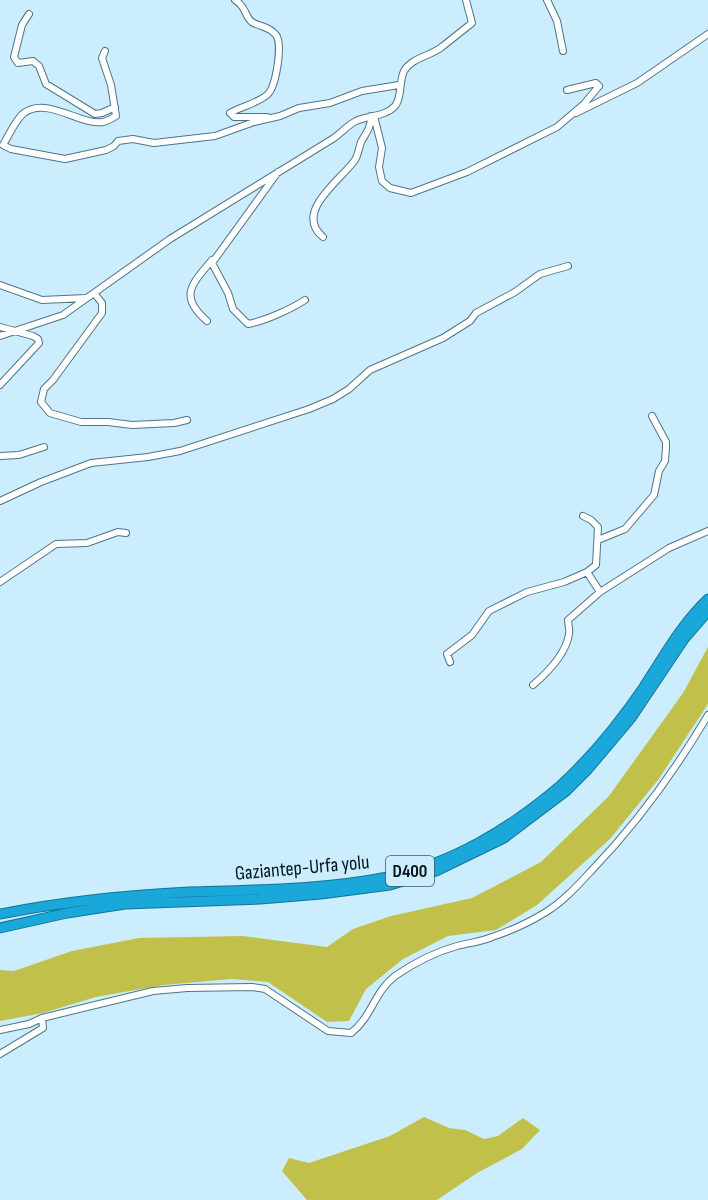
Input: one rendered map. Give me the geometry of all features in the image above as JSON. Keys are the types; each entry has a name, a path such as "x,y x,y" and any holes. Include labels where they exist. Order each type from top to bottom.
{"highway":[{"name":"Gaziantep-Urfa yolu","path":"0,914 124,896 260,891 320,886 388,877 433,864 499,831 561,785 625,713 677,634 708,599"},
{"name":"Gaziantep-Urfa yolu","path":"0,928 67,913 125,904 260,899 390,885 436,871 504,838 566,791 594,763 631,718 684,639 708,610"}],"street":[{"path":"235,0 245,9 249,19 272,31 278,37 280,44 273,85 269,93 230,113 234,117 263,116 270,118"},
{"path":"0,336 63,315 170,239 334,138 357,120 389,111 398,102 399,85 409,64 442,47 472,23 466,0"},
{"path":"547,0 557,21 563,51"},
{"path":"29,14 22,25 14,57 18,63 33,61 39,66 46,84 95,114 115,107"},
{"path":"573,114 637,83 708,34"},
{"path":"105,51 102,58 111,85 116,116 106,122 96,122 65,112 36,108 24,113 3,145 11,149 65,159 106,150 118,141 133,139 154,143 215,136 299,108 330,103 362,91 399,85"},
{"path":"373,116 382,148 379,167 382,181 390,188 411,193 467,172 557,127 597,90 598,84 567,90"},
{"path":"323,237 316,232 313,225 318,204 355,160 373,116"},
{"path":"207,321 189,299 190,291 280,170"},
{"path":"212,260 228,292 233,309 248,324 262,322 271,315 294,308 305,300"},
{"path":"0,501 91,463 180,451 309,409 336,397 370,370 443,338 470,321 476,313 515,292 540,274 568,266"},
{"path":"1,286 42,300 87,298"},
{"path":"94,292 102,303 102,313 44,389 41,402 50,414 81,422 132,425 174,423 187,420"},
{"path":"0,327 33,336 38,339 39,343 0,386"},
{"path":"598,540 625,529 654,495 659,471 665,461 666,442 652,416"},
{"path":"0,456 19,454 44,447"},
{"path":"450,662 447,654 472,635 489,611 527,592 564,582 587,572 596,565 598,527 583,516"},
{"path":"533,685 545,675 560,655 569,635 568,620 600,592 669,548 708,531"},
{"path":"0,582 56,544 87,543 118,532 126,532"},
{"path":"587,572 600,592"},
{"path":"0,1030 153,991 197,987 252,987 265,989 328,1031 351,1033 361,1026 379,992 394,977 421,960 454,946 491,938 547,911 576,887 609,853 647,807 708,715"},
{"path":"0,1054 43,1028 42,1018"}],"shaded area":[{"path":"708,647 708,704 658,780 610,839 537,905 496,930 448,936 403,959 366,989 349,1021 327,1022 268,982 232,979 164,985 96,997 43,1013 0,1021 0,970 14,971 72,951 139,938 242,936 327,947 353,929 391,916 472,898 541,862 609,796 683,693"},
{"path":"424,1117 449,1128 465,1130 484,1139 498,1136 523,1118 540,1130 522,1149 477,1173 437,1200 307,1200 282,1171 289,1158 309,1163 390,1136"}]}
